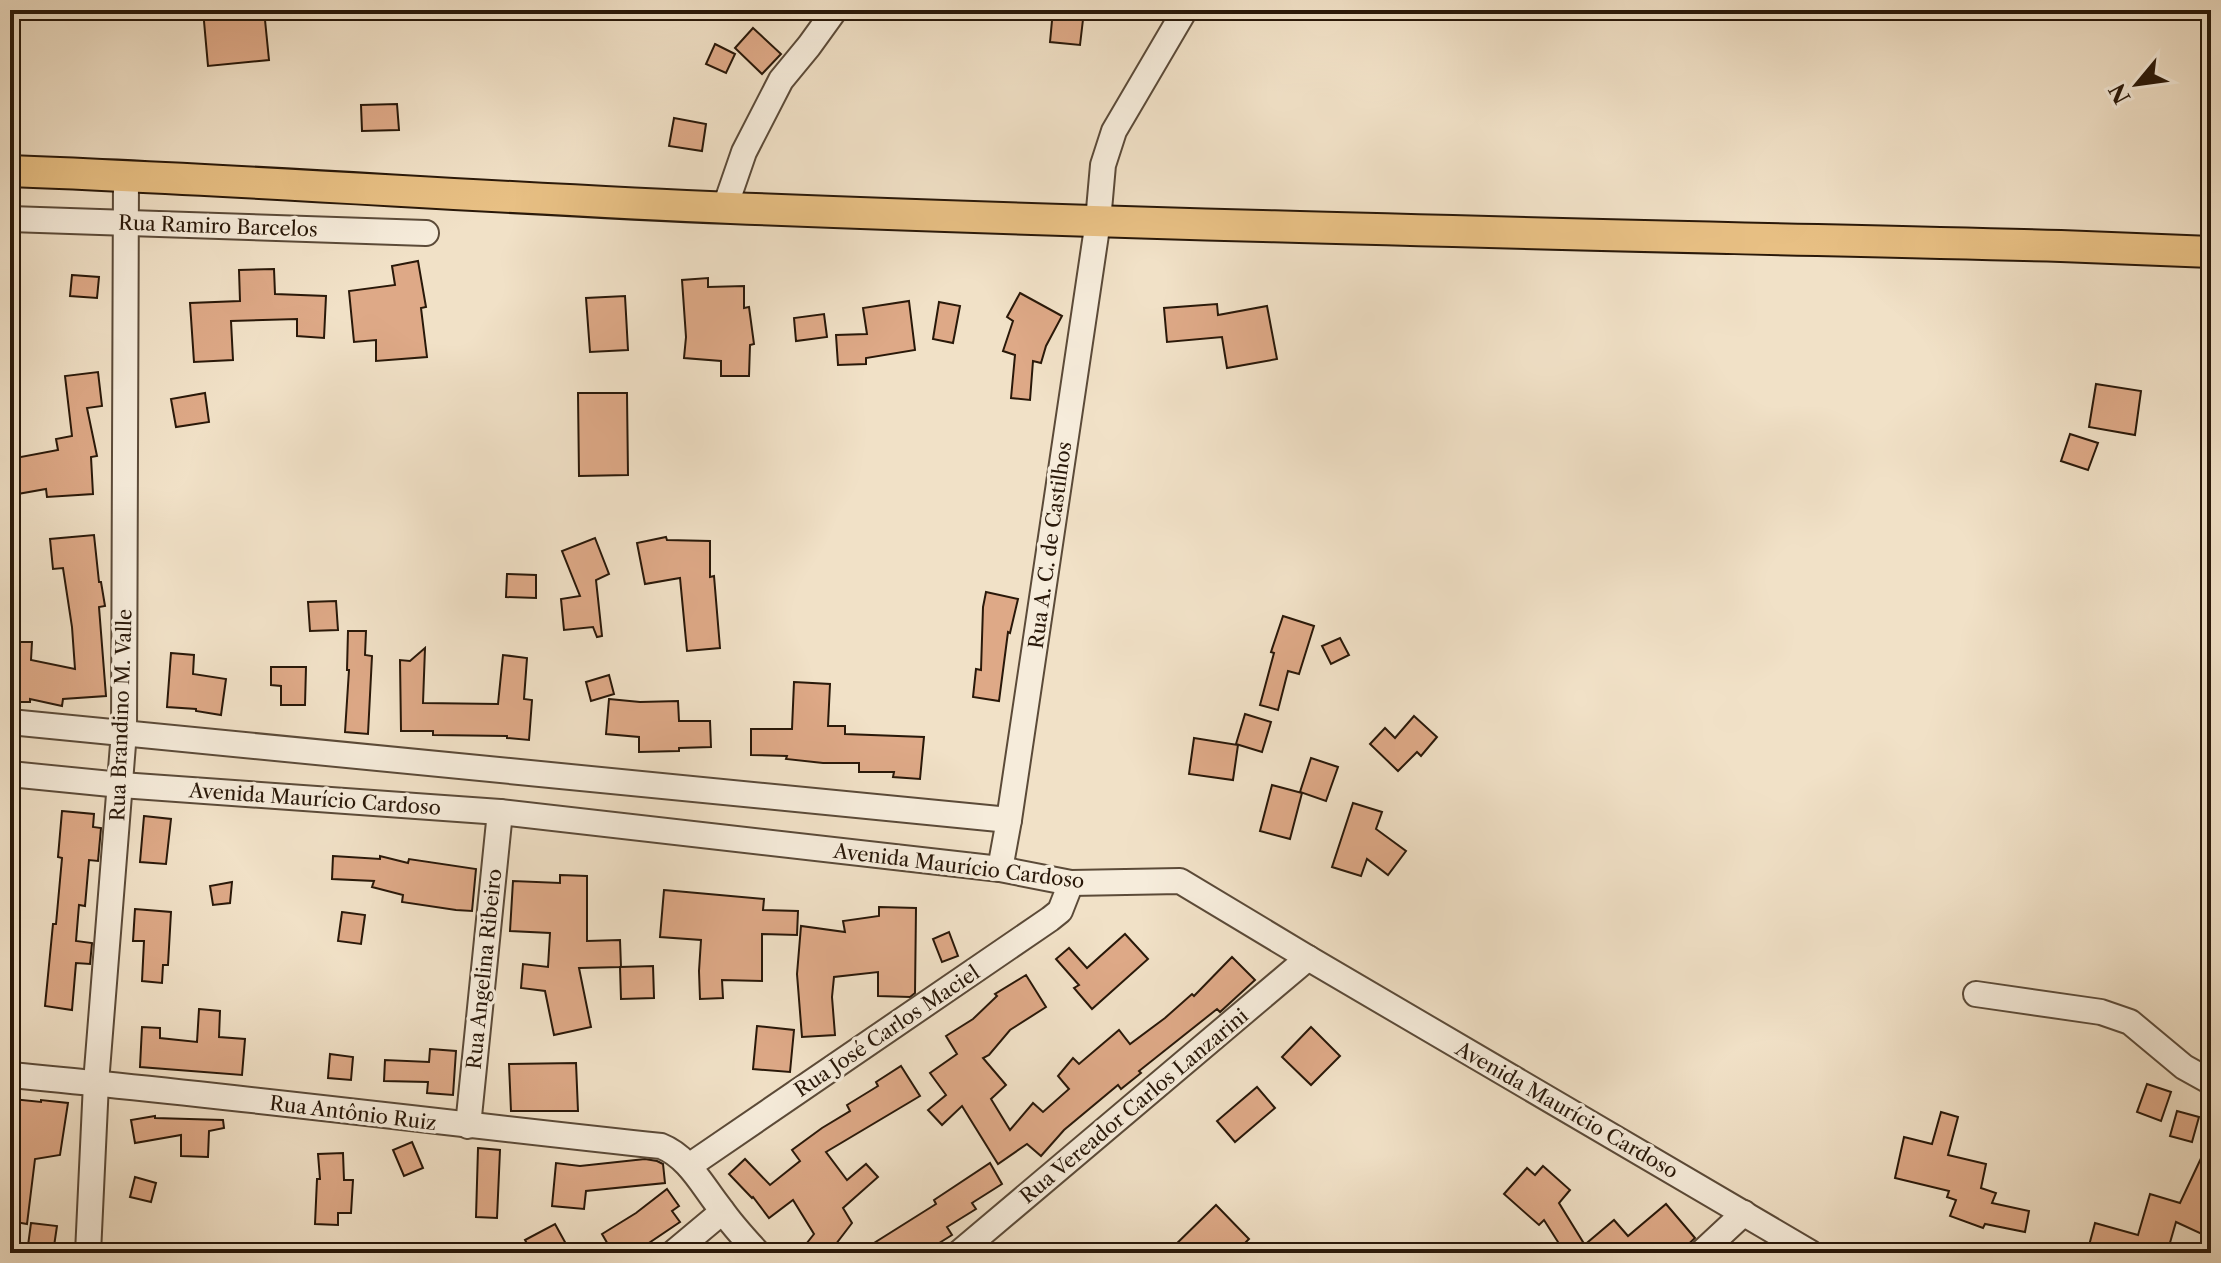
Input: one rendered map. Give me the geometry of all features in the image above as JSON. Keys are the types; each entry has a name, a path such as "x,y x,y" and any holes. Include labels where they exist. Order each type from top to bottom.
{"main road":[{"path":"10,171 725,207 1098,221 2211,252"}],"street":[{"path":"725,207 744,152 781,80 835,10"},
{"name":"Rua A. C. de Castilhos","path":"1000,869 1098,221 1103,165 1114,131 1185,10"},
{"name":"Rua Brandino M. Valle","path":"88,1253 96,1083 124,732 126,176"},
{"name":"Rua Ramiro Barcelos","path":"10,219 426,233"},
{"path":"10,722 1009,820"},
{"name":"Avenida Maurício Cardoso","path":"10,774 500,812 1000,869 1071,883 1180,881 1811,1253"},
{"name":"Rua Angelina Ribeiro","path":"468,1126 500,812"},
{"name":"Rua José Carlos Maciel","path":"689,1166 1050,919 1060,911 1071,883"},
{"name":"Rua Vereador Carlos Lanzarini","path":"959,1253 1308,958"},
{"path":"1976,994 2101,1012 2130,1022 2184,1067 2211,1082"},
{"name":"Rua Antônio Ruiz","path":"10,1075 661,1146 673,1150 689,1166"},
{"path":"689,1166 722,1212 758,1253"},
{"path":"673,1253 722,1212"},
{"path":"1701,1253 1744,1213"}],"building":[{"path":"203,10 264,10 269,60 208,66"},
{"path":"1053,10 1084,11 1080,45 1050,42"},
{"path":"753,28 781,54 762,74 735,48"},
{"path":"715,44 735,54 726,73 706,64"},
{"path":"397,104 399,130 362,131 361,105"},
{"path":"674,118 706,124 702,151 669,146"},
{"path":"418,261 426,307 421,308 427,357 376,361 376,340 354,342 349,291 395,285 392,266"},
{"path":"274,269 275,294 326,296 324,338 297,336 297,319 231,321 233,360 194,362 190,303 240,301 239,270"},
{"path":"72,275 99,277 97,298 70,296"},
{"path":"708,278 708,287 744,286 744,308 749,307 754,344 750,345 749,376 721,376 721,361 684,358 686,337 682,280"},
{"path":"1020,293 1062,316 1041,363 1033,361 1030,400 1011,398 1015,355 1003,351 1013,321 1007,317"},
{"path":"625,296 628,350 590,352 586,298"},
{"path":"909,301 915,350 866,358 866,364 838,365 836,335 867,334 863,308"},
{"path":"939,302 960,306 953,343 933,339"},
{"path":"1217,304 1218,315 1267,306 1277,359 1227,368 1222,337 1167,342 1164,308"},
{"path":"824,314 827,337 796,341 794,318"},
{"path":"98,372 102,406 87,408 97,456 91,457 93,494 47,497 46,489 12,495 10,459 58,450 56,439 72,436 65,376"},
{"path":"2096,384 2141,391 2135,435 2089,427"},
{"path":"205,393 209,422 176,427 171,399"},
{"path":"578,393 627,393 628,475 579,476"},
{"path":"2070,434 2098,443 2088,470 2061,461"},
{"path":"94,535 105,606 99,607 106,696 63,699 62,706 30,699 30,702 10,702 10,642 32,642 31,660 75,669 63,568 53,569 50,539"},
{"path":"666,537 667,540 710,541 710,577 714,576 720,648 687,651 680,578 645,584 637,543"},
{"path":"595,538 609,574 596,580 602,636 597,637 593,627 564,630 561,599 580,596 562,551"},
{"path":"507,574 536,575 536,598 506,597"},
{"path":"986,592 1018,599 1008,632 999,701 973,697 976,669 981,670"},
{"path":"336,601 338,630 310,631 308,602"},
{"path":"1283,616 1314,626 1299,674 1288,671 1278,710 1260,705 1274,653 1271,652"},
{"path":"348,631 366,631 365,655 372,656 368,734 345,732"},
{"path":"1340,638 1349,655 1331,664 1322,646"},
{"path":"425,648 423,703 498,704 503,655 527,658 524,699 532,700 529,740 507,736 433,735 433,731 401,731 400,660 410,661"},
{"path":"171,653 194,655 193,674 226,679 221,715 167,707"},
{"path":"271,667 306,667 305,705 281,705 281,686 271,685"},
{"path":"609,675 614,694 591,701 586,682"},
{"path":"794,682 830,684 828,726 845,726 845,734 924,737 920,779 893,777 894,772 859,772 859,763 823,763 786,759 787,756 751,755 751,729 792,729"},
{"path":"609,699 678,701 679,721 710,721 711,747 639,752 639,737 606,734"},
{"path":"1245,714 1271,722 1262,752 1236,744"},
{"path":"1414,716 1437,737 1421,756 1417,752 1398,771 1370,744 1385,728 1395,738"},
{"path":"1194,738 1238,745 1233,780 1189,774"},
{"path":"1311,758 1338,767 1326,801 1300,792"},
{"path":"1272,785 1302,793 1290,839 1260,831"},
{"path":"1353,803 1382,812 1376,829 1406,851 1388,875 1367,859 1361,876 1332,867"},
{"path":"62,811 94,814 93,827 101,828 98,861 89,860 85,906 79,905 76,941 92,943 90,964 76,963 72,1010 45,1006 62,858 58,857"},
{"path":"144,816 171,819 166,864 140,862"},
{"path":"333,856 380,859 380,856 408,863 409,859 476,869 472,911 402,902 403,895 372,887 374,881 332,879"},
{"path":"560,875 587,876 587,941 620,940 621,967 579,968 591,1027 554,1035 545,991 521,988 523,964 548,967 550,933 510,931 513,881 560,883"},
{"path":"232,882 230,903 213,905 210,886"},
{"path":"664,890 764,899 763,910 798,911 797,935 762,934 762,981 722,980 723,998 700,999 701,940 660,937"},
{"path":"879,907 916,908 915,993 910,997 878,996 878,972 834,977 835,1035 802,1037 797,974 801,926 845,932 843,921 879,916"},
{"path":"135,909 171,912 168,965 163,965 162,983 142,981 144,941 133,941"},
{"path":"342,912 365,915 361,944 338,941"},
{"path":"949,932 958,956 942,962 933,939"},
{"path":"1125,934 1148,959 1092,1009 1074,988 1079,985 1056,959 1069,948 1087,968"},
{"path":"1232,957 1255,980 1220,1012 1217,1009 1121,1089 1118,1085 1064,1130 1041,1156 1027,1144 998,1164 962,1106 942,1125 928,1110 946,1095 930,1073 957,1054 946,1036 973,1019 997,996 995,994 1026,975 1046,1007 1010,1030 983,1058 1006,1085 991,1099 1010,1130 1033,1103 1043,1112 1069,1089 1058,1076 1073,1058 1079,1064 1119,1030 1130,1044 1192,994 1194,996"},
{"path":"653,966 654,998 621,999 620,967"},
{"path":"199,1009 220,1011 219,1037 245,1039 242,1075 140,1067 142,1027 160,1028 160,1038 197,1042"},
{"path":"757,1026 794,1030 790,1072 753,1069"},
{"path":"1311,1027 1340,1056 1311,1085 1282,1057"},
{"path":"430,1049 456,1051 453,1095 427,1093 428,1082 384,1081 385,1060 429,1062"},
{"path":"330,1054 353,1057 351,1080 328,1078"},
{"path":"576,1063 578,1111 511,1111 509,1064"},
{"path":"901,1066 920,1096 826,1152 847,1180 866,1164 878,1177 843,1208 852,1223 829,1253 799,1253 814,1234 793,1200 769,1218 729,1174 745,1159 770,1185 800,1161 792,1150 850,1111 847,1105 878,1086 876,1082"},
{"path":"2147,1084 2171,1092 2161,1121 2137,1112"},
{"path":"1257,1087 1275,1108 1235,1142 1217,1121"},
{"path":"12,1099 68,1103 60,1155 35,1159 27,1224 10,1221"},
{"path":"2177,1111 2199,1117 2192,1142 2170,1136"},
{"path":"1941,1112 1958,1117 1948,1155 1986,1164 1981,1188 1996,1193 1992,1203 2029,1211 2025,1232 1985,1224 1983,1228 1950,1216 1956,1200 1947,1197 1949,1191 1895,1178 1904,1137 1932,1144"},
{"path":"155,1116 223,1120 224,1128 209,1131 208,1157 181,1156 181,1135 135,1143 131,1120"},
{"path":"2211,1137 2211,1220 2204,1235 2176,1222 2167,1253 2087,1253 2095,1223 2138,1235 2150,1194 2180,1203"},
{"path":"412,1142 423,1168 404,1176 393,1150"},
{"path":"478,1148 500,1150 497,1218 476,1217"},
{"path":"343,1153 344,1180 353,1180 351,1213 338,1213 338,1225 315,1224 317,1179 320,1179 318,1154"},
{"path":"645,1159 663,1164 665,1183 586,1191 584,1209 552,1206 556,1163 580,1166"},
{"path":"990,1163 1002,1184 972,1203 976,1209 947,1227 952,1235 923,1253 881,1253 874,1243 936,1204 934,1200"},
{"path":"1543,1166 1570,1190 1559,1203 1583,1242 1565,1253 1544,1220 1539,1225 1504,1194 1527,1168 1535,1175"},
{"path":"135,1177 156,1183 151,1202 130,1197"},
{"path":"667,1189 679,1206 672,1211 680,1222 634,1253 613,1253 602,1234"},
{"path":"1666,1204 1695,1238 1679,1253 1575,1253 1614,1220 1628,1236"},
{"path":"1216,1205 1249,1239 1235,1253 1167,1253"},
{"path":"31,1223 57,1226 53,1253 27,1253"},
{"path":"555,1224 571,1253 532,1253 525,1240"}]}
